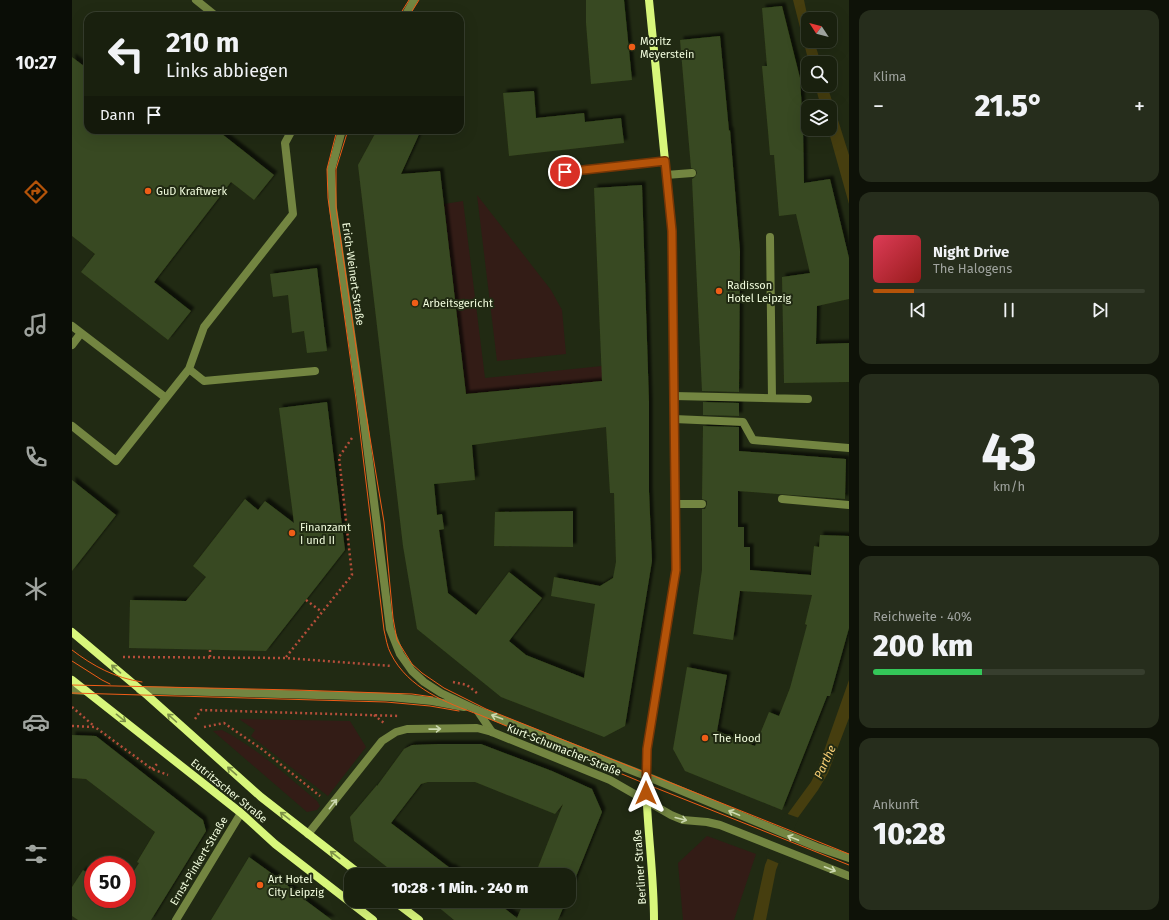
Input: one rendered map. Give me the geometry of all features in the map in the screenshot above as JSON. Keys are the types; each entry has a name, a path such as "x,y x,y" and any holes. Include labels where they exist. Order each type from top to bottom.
{"main road":[{"name":"Berliner Straße","path":"649,0 672,231 676,570 647,749 646,802 654,920"},
{"name":"Eutritzscher Straße","path":"72,632 103,657 261,797 352,868"},
{"name":"Eutritzscher Straße","path":"72,680 241,813 275,844 373,920"},
{"path":"403,908 419,920"}],"street":[{"path":"196,0 211,12"},
{"path":"407,12 414,0"},
{"path":"72,426 116,461 189,369 204,327 294,214 285,144 290,134"},
{"name":"Erich-Weinert-Straße","path":"341,134 331,170 333,208 364,422 390,629 400,654 412,671 424,682 441,693 477,710"},
{"path":"565,172 665,161"},
{"path":"666,175 692,173"},
{"path":"770,237 772,398"},
{"path":"72,326 166,398"},
{"path":"72,344 81,333"},
{"path":"189,369 204,381 315,372"},
{"path":"674,396 808,399"},
{"path":"674,419 743,422 753,440 849,448"},
{"path":"782,499 849,505"},
{"path":"675,504 702,504"},
{"path":"72,690 86,691"},
{"path":"140,690 390,698 432,701 477,710 646,776 817,847 849,858"},
{"path":"477,710 492,732"},
{"name":"Kurt-Schumacher-Straße","path":"331,805 382,741 396,732 407,729 477,728 492,732 610,780 671,816 683,820 707,822 720,825 810,862 849,876"},
{"path":"308,834 331,805"},
{"name":"Ernst-Pinkert-Straße","path":"176,920 241,813"}],"path":[{"path":"286,658 352,575 339,457 364,422"},
{"path":"306,600 322,612"},
{"path":"210,650 210,657"},
{"path":"103,657 286,658 391,666 412,671"},
{"path":"450,681 467,685"},
{"path":"72,707 95,727 152,769 174,777"},
{"path":"201,710 373,715"},
{"path":"186,730 224,723 263,750 331,805"},
{"path":"72,726 95,727"}],"shaded area":[{"path":"477,195 551,290 562,310 566,354 497,361"},
{"path":"463,201 485,378 602,366 602,381 466,394 444,204"},
{"path":"239,719 350,721 366,747 328,796 251,736 255,730"},
{"path":"222,730 260,754 317,801 320,806 317,810 307,812 213,731"},
{"path":"707,836 756,854 734,920 683,920 678,863"}],"water":[{"path":"793,0 804,0 807,12 801,12 801,32"},
{"path":"805,48 816,48 819,56 807,56"},
{"path":"817,92 829,92 832,100 819,100"},
{"path":"837,117 849,155 849,204 830,136 837,136"},
{"name":"Parthe","path":"849,680 849,718 828,773 818,790 794,823 776,870 766,920 753,920 765,865 784,819 811,782 818,768"}],"pier":[{"path":"785,813 799,818 780,864 766,858"}],"building":[{"path":"586,0 624,0 632,80 591,84 586,23"},
{"path":"782,6 800,78 801,136 803,136 804,183 830,179 849,258 849,299 817,306 816,344 849,343 849,382 784,383 782,277 810,273 796,214 779,216 774,155 770,155 762,66 767,66 762,8"},
{"name":"Radisson Hotel Leipzig","path":"720,36 729,131 730,130 740,251 739,392 702,391 692,179 697,173 696,170 691,168 680,40"},
{"name":"GuD Kraftwerk","path":"72,57 84,66 84,134 222,134 274,175 254,200 231,182 154,282 191,311 168,340 81,272 95,254 72,236"},
{"path":"534,91 536,118 584,113 585,122 621,118 624,143 509,156 503,93"},
{"path":"375,134 419,134 401,174 440,171 466,394 602,381 594,188 642,185 649,402 649,491 652,561 625,726 604,737 501,697 417,629 403,546 358,165","holes":["606,427 610,493 614,493 616,562 613,578 600,586 554,577 551,596 595,604 584,678 526,655 509,641 542,598 509,572 476,615 448,593 439,530 444,529 442,514 437,515 434,484 475,480 472,445"]},
{"path":"317,268 327,351 307,353 304,331 292,333 288,295 273,297 270,274"},
{"name":"Finanzamt I und II","path":"327,402 345,550 266,651 129,648 130,600 186,601 206,577 193,566 245,499 258,510 265,501 294,523 279,408"},
{"path":"703,402 739,403 739,416 703,415"},
{"path":"703,426 739,427 739,451 846,459 845,499 738,491 738,527 744,527 744,547 750,547 750,570 811,575 814,546 819,547 820,535 849,536 849,628 830,696 827,696 782,810 685,771 673,749 687,667 727,675 717,731 755,746 769,712 779,716 790,688 807,625 805,624 812,595 740,591 733,640 693,634 702,570 702,509 705,509 707,504 707,501 702,499"},
{"path":"72,480 116,515 72,571"},
{"path":"573,511 573,547 494,546 495,512"},
{"path":"72,735 96,736 203,820 206,831 151,920 78,920 72,916 72,887 83,870 84,908 136,908 136,868 139,863 137,862 155,832 86,779 72,778"},
{"path":"481,744 552,771 592,789 602,812 576,877 576,868 538,868 563,804 555,814 475,782 428,782 421,784 391,823 450,868 388,868 354,841 350,817 377,786 404,749 412,745"},
{"name":"Art Hotel City Leipzig","path":"249,857 281,880 332,920 211,920"},
{"path":"439,908 504,908 517,918 521,908 563,908 558,920 454,920"}],"tram line":[{"path":"402,12 409,0"},
{"path":"412,12 419,0"},
{"path":"336,134 327,169 328,198 356,399 384,630 390,651 398,666 407,676 429,693 454,705 849,865"},
{"path":"347,134 336,169 336,207 363,396 384,522 393,618 397,640 412,664 444,688 486,709 849,854"},
{"path":"72,650 105,670 123,678 142,682"},
{"path":"72,661 110,684"},
{"path":"72,685 295,690 412,694 433,697"},
{"path":"72,693 386,702 430,706 459,711"}],"place":[{"name":"Moritz Meyerstein","path":"632,47"},
{"name":"GuD Kraftwerk","path":"148,191"},
{"name":"Radisson Hotel Leipzig","path":"719,291"},
{"name":"Arbeitsgericht","path":"415,303"},
{"name":"Finanzamt I und II","path":"292,533"},
{"name":"The Hood","path":"705,738"},
{"name":"Art Hotel City Leipzig","path":"260,885"}],"route":[{"path":"565,172 665,161 672,231 676,570 647,749 646,793"}]}
